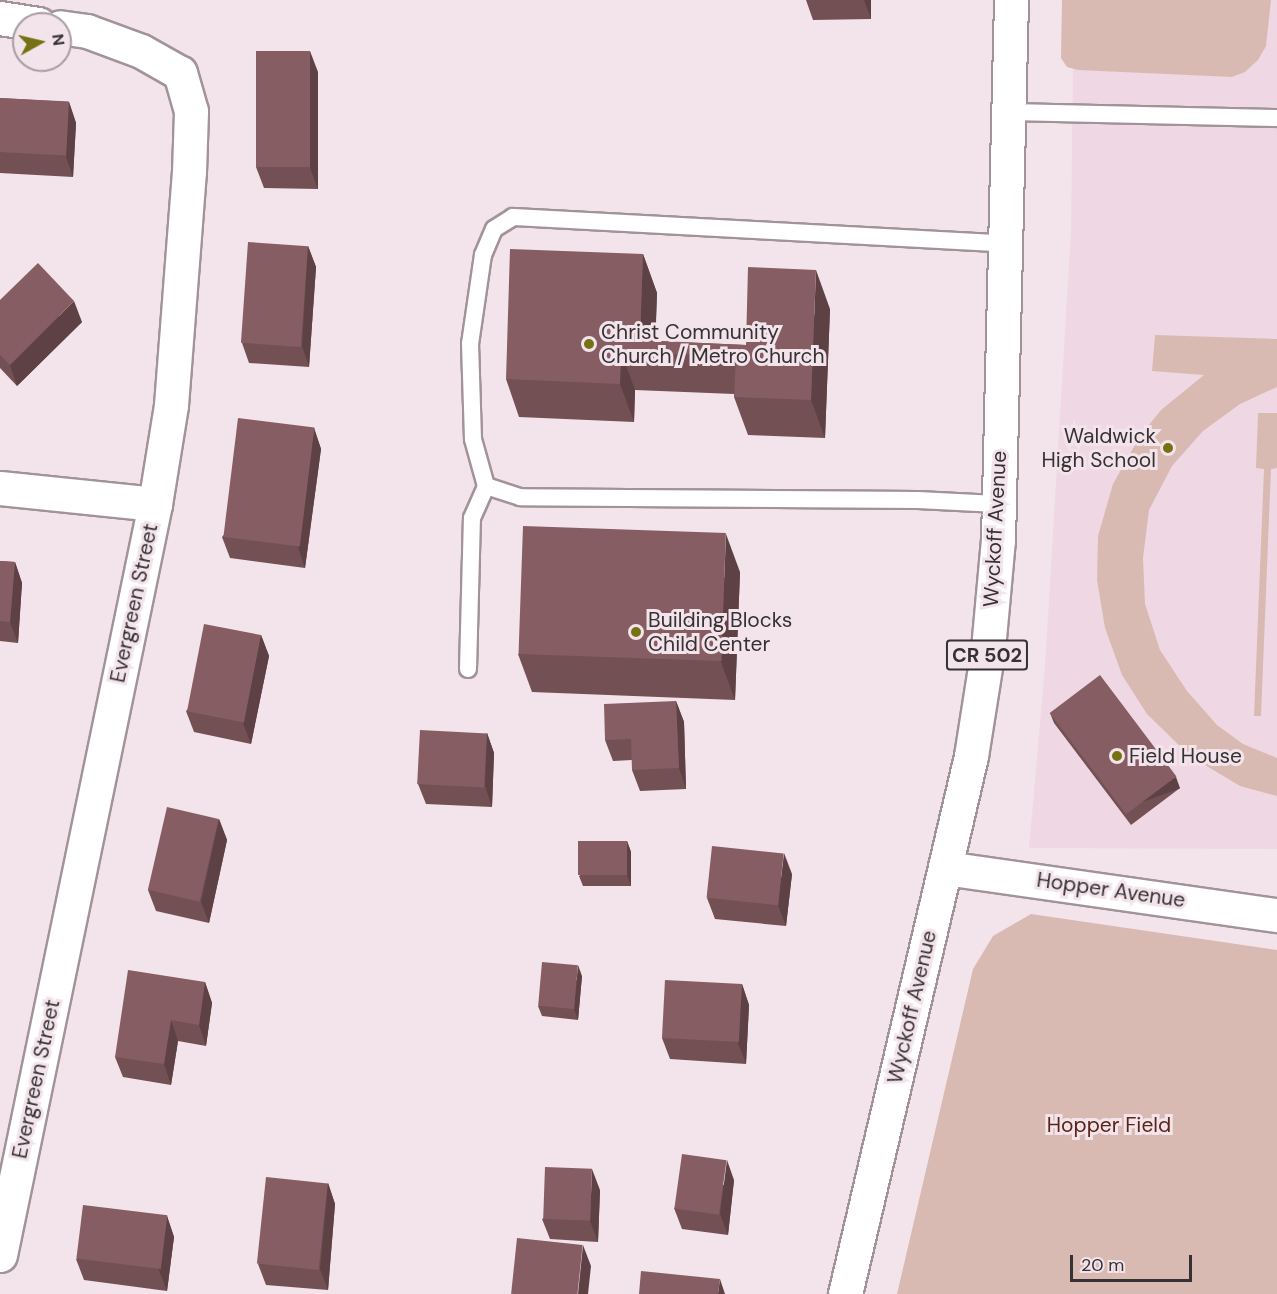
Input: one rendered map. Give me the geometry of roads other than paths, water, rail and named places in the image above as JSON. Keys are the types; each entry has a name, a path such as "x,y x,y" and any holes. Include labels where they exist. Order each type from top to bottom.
{"street":[{"name":"Wyckoff Avenue","path":"845,1294 971,756 988,648 999,504 1011,0"},
{"name":"Evergreen Street","path":"0,1255 155,504 171,405 189,172 191,111 180,72 141,51 87,31 72,29"},
{"path":"0,488 155,504"},
{"name":"Hopper Avenue","path":"945,868 1277,915"}],"lane":[{"path":"1008,112 1277,118"},
{"path":"468,669 472,518 486,486 473,439 470,344 483,255 494,229 513,217 1005,244"},
{"path":"486,486 520,497 918,500 999,504"}],"place":[{"name":"Christ Community Church / Metro Church","path":"589,344"},
{"name":"Waldwick High School","path":"1168,448"},
{"name":"Building Blocks Child Center","path":"636,632"},
{"name":"Field House","path":"1117,756"}],"park label":[{"name":"Hopper Field","path":"1109,1125"}]}
